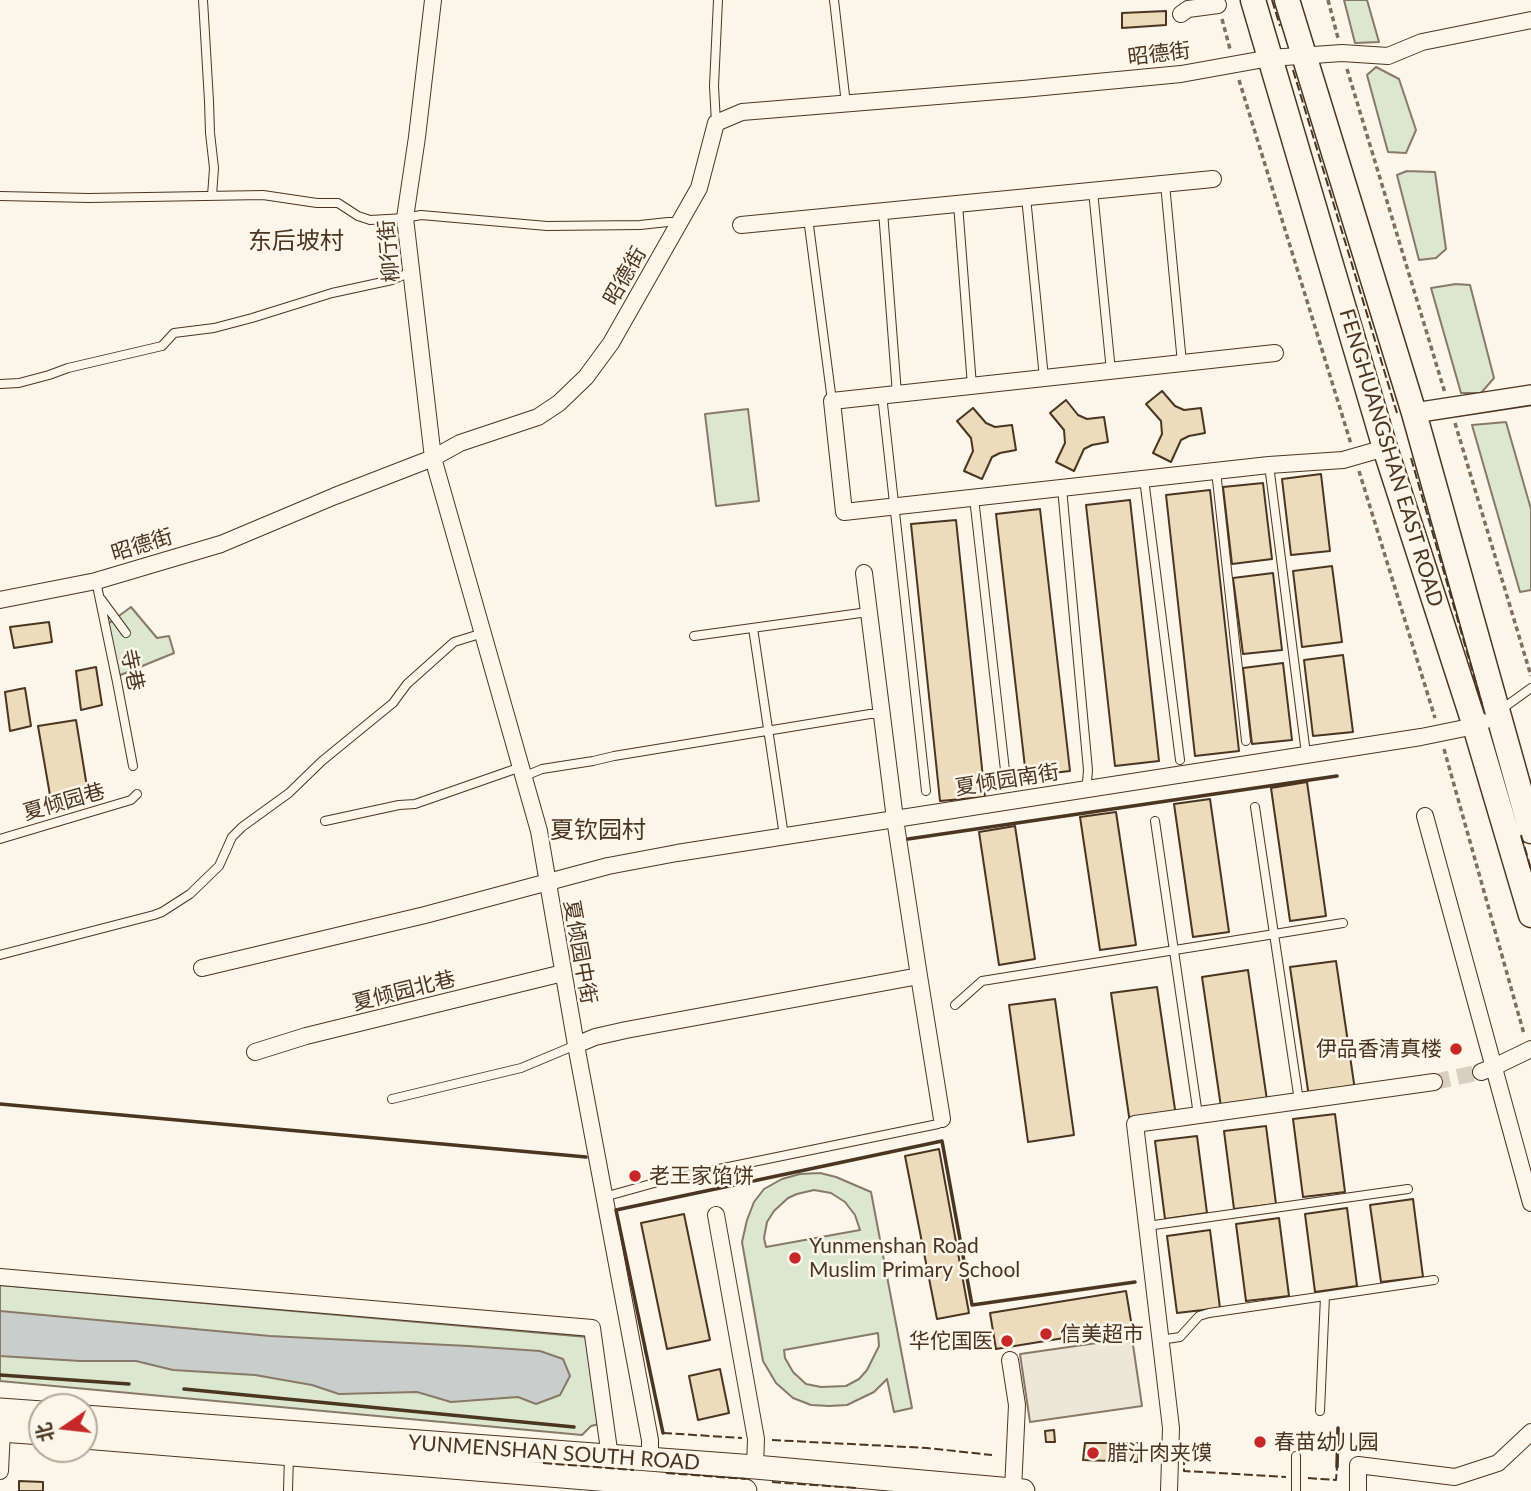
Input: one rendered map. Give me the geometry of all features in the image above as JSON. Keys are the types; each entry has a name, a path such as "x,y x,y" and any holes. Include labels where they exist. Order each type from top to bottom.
{"main road":[{"name":"FENGHUANGSHAN EAST ROAD","path":"1253,0 1385,448 1475,726 1531,915"},
{"name":"FENGHUANGSHAN EAST ROAD","path":"1287,0 1414,413 1531,831"},
{"path":"1,1423 28,1416"},
{"name":"YUNMENSHAN SOUTH ROAD","path":"98,1418 755,1467 1023,1491"},
{"path":"1,1423 28,1430"},
{"name":"YUNMENSHAN SOUTH ROAD","path":"98,1438 289,1453 567,1484 745,1491"}],"street":[{"name":"柳行街","path":"433,0 405,218 433,458"},
{"path":"1181,8 1218,5"},
{"name":"昭德街","path":"0,600 97,588 221,544 433,458 460,443 538,418 559,403 586,377 611,342 699,188 716,123 742,112 1181,74 1270,58 1304,55 1342,53 1388,56 1422,42 1531,20"},
{"path":"741,225 1213,179"},
{"path":"1275,353 832,401 844,512 1269,465 1343,460 1385,448"},
{"path":"1414,413 1531,395"},
{"name":"夏倾园中街","path":"433,458 539,831 650,1440 650,1461"},
{"path":"864,573 895,818 942,1119"},
{"name":"夏倾园南街","path":"202,968 425,915 608,866 1440,733 1475,726 1497,713"},
{"path":"1425,816 1488,1070 1531,1203"},
{"name":"夏倾园北巷","path":"255,1052 306,1036 563,973"},
{"path":"576,1045 595,1037 626,1030 919,976"},
{"path":"1488,1070 1530,1050"},
{"path":"1170,1491 1171,1428 1135,1124 1434,1082"},
{"path":"716,1215 756,1439 755,1467"},
{"path":"0,1277 593,1328 610,1457"},
{"path":"1010,1360 1017,1405 1013,1490"},
{"path":"0,1471 1,1423"},
{"path":"1358,1491 1358,1465 1448,1484 1455,1477 1498,1463 1531,1432"}],"lane":[{"path":"203,0 209,132 214,168 212,196"},
{"path":"716,123 714,86 718,0"},
{"path":"834,0 846,104"},
{"path":"1165,184 1182,363"},
{"path":"1093,191 1111,371"},
{"path":"0,196 89,198 263,195 317,203 338,203 370,220 421,215 547,226 679,222"},
{"path":"1026,197 1044,378"},
{"path":"958,204 972,386"},
{"path":"883,211 894,507 926,791"},
{"path":"808,218 832,401"},
{"path":"0,384 19,383 68,368 162,346 174,333 214,328 332,293 392,280 411,272"},
{"path":"1269,465 1305,746"},
{"path":"1216,471 1246,741"},
{"path":"1144,479 1180,760"},
{"path":"1062,488 1087,782"},
{"path":"974,498 1006,779"},
{"path":"97,588 126,634"},
{"name":"寺巷","path":"97,588 133,766"},
{"path":"694,636 868,612"},
{"path":"752,628 784,836"},
{"path":"0,955 153,915 190,894 219,866 232,837 242,827 289,793 322,761 393,703 407,684 454,642 483,633"},
{"path":"1497,713 1531,688"},
{"path":"326,821 415,804 523,772 882,714"},
{"name":"夏倾园巷","path":"0,839 131,800 137,794"},
{"path":"1255,807 1298,1101"},
{"path":"1155,821 1198,1115"},
{"path":"955,1005 982,981 1343,923"},
{"path":"392,1099 521,1068 576,1045"},
{"path":"604,1197 665,1180 938,1124 942,1119"},
{"path":"1147,1226 1408,1189"},
{"path":"1160,1340 1180,1337 1199,1316 1209,1313 1434,1280"},
{"path":"1320,1411 1325,1296"},
{"path":"288,1491 289,1453"},
{"path":"1296,1456 1296,1491"}],"path":[{"path":"1328,0 1531,676"},
{"path":"1218,5 1234,65 1440,733 1530,1050"}],"green space":[{"path":"1344,0 1367,0 1379,42 1355,43"},
{"path":"1376,67 1399,79 1416,130 1406,153 1388,152 1367,75"},
{"path":"1407,171 1435,172 1446,249 1436,258 1419,260 1397,175"},
{"path":"1470,285 1494,378 1481,393 1461,393 1431,288"},
{"path":"748,409 759,501 716,506 705,414"},
{"path":"1506,422 1531,509 1531,590 1520,592 1472,425"},
{"path":"131,607 157,638 169,636 174,653 118,676 108,624"},
{"path":"820,1173 836,1177 871,1192 912,1408 894,1412 887,1379 874,1392 847,1405 811,1405 793,1398 776,1383 763,1361 742,1242 754,1202 764,1189 782,1179 800,1174","holes":["814,1190 831,1193 845,1202 855,1215 860,1230 766,1247 764,1238 767,1222 774,1211 788,1198","878,1333 879,1346 867,1370 859,1379 846,1386 821,1387 806,1384 793,1372 785,1358 784,1350"]},
{"path":"0,1285 587,1337 603,1423 591,1426 582,1435 0,1381"}],"shaded area":[{"path":"0,1311 270,1336 540,1351 563,1359 570,1376 560,1395 536,1404 518,1397 451,1402 417,1392 339,1394 312,1385 255,1375 173,1370 136,1361 0,1356"},
{"path":"1132,1338 1142,1406 1030,1422 1020,1354"}],"building":[{"path":"1166,11 1166,25 1122,28 1122,13"},
{"path":"1162,391 1175,406 1184,410 1201,408 1205,433 1181,440 1171,462 1153,453 1162,434 1161,421 1146,404"},
{"path":"1066,400 1078,415 1087,419 1104,417 1108,442 1084,449 1074,471 1056,462 1065,443 1064,430 1050,413"},
{"path":"973,408 986,423 995,427 1012,425 1016,450 992,457 982,479 964,471 973,451 971,438 957,421"},
{"path":"1321,474 1330,551 1291,555 1282,479"},
{"path":"1263,483 1272,559 1232,564 1223,487"},
{"path":"1210,490 1239,751 1195,756 1166,495"},
{"path":"1130,500 1159,761 1115,766 1086,505"},
{"path":"1040,509 1070,771 1026,776 996,514"},
{"path":"956,520 985,797 940,801 911,524"},
{"path":"1332,566 1342,642 1302,647 1293,571"},
{"path":"1273,573 1282,650 1243,654 1233,578"},
{"path":"49,622 52,642 14,648 10,627"},
{"path":"1343,655 1353,732 1313,736 1304,660"},
{"path":"1283,663 1292,740 1252,744 1243,668"},
{"path":"96,667 102,705 81,710 76,671"},
{"path":"25,688 31,726 10,731 5,692"},
{"path":"76,720 88,793 51,801 38,726"},
{"path":"1307,782 1326,916 1290,921 1271,788"},
{"path":"1210,799 1229,932 1193,937 1174,804"},
{"path":"1116,812 1136,945 1100,950 1080,817"},
{"path":"1015,826 1035,959 999,965 979,832"},
{"path":"1336,961 1356,1097 1310,1104 1290,967"},
{"path":"1248,970 1268,1107 1222,1114 1202,977"},
{"path":"1157,987 1177,1123 1131,1130 1111,993"},
{"path":"1055,999 1074,1135 1028,1142 1009,1005"},
{"path":"1335,1114 1345,1192 1303,1197 1293,1119"},
{"path":"1266,1126 1276,1204 1234,1209 1224,1131"},
{"path":"1197,1136 1207,1213 1165,1219 1155,1141"},
{"path":"939,1149 969,1313 937,1319 905,1156"},
{"path":"1413,1199 1423,1277 1381,1282 1370,1205"},
{"path":"1347,1208 1357,1286 1315,1292 1305,1214"},
{"path":"684,1214 710,1340 667,1349 641,1223"},
{"path":"1279,1218 1289,1296 1246,1301 1236,1224"},
{"path":"1210,1230 1220,1308 1177,1313 1167,1236"},
{"path":"1126,1291 1132,1327 996,1349 990,1313"},
{"path":"720,1369 729,1413 698,1420 689,1376"},
{"path":"1054,1430 1055,1442 1046,1442 1045,1431"},
{"path":"1085,1443 1140,1443 1138,1462 1083,1460"},
{"path":"19,1481 43,1482 43,1491 19,1491"}],"tunnel":[{"path":"1434,1082 1481,1072"}],"fence":[{"path":"1272,0 1280,26"},
{"path":"1293,70 1397,413"},
{"path":"1411,458 1482,704"},
{"path":"1521,835 1531,869"},
{"path":"663,1433 742,1438"},
{"path":"772,1440 927,1448 992,1455"},
{"path":"1184,1456 1184,1471 1286,1477"},
{"path":"543,1463 634,1470"},
{"path":"1308,1478 1336,1480 1337,1467"},
{"path":"666,1473 746,1479"},
{"path":"772,1482 857,1488"}],"wall":[{"path":"908,839 1337,776"},
{"path":"0,1104 586,1157"},
{"path":"663,1433 616,1210 942,1141 972,1305 1135,1282"},
{"path":"0,1375 129,1384"},
{"path":"184,1389 574,1427"},
{"path":"1337,1467 1338,1428"}],"place":[{"name":"伊品香清真楼","path":"1456,1049"},
{"name":"老王家馅饼","path":"635,1176"},
{"name":"Yunmenshan Road Muslim Primary School","path":"795,1258"},
{"name":"信美超市","path":"1046,1334"},
{"name":"华佗国医","path":"1007,1341"},
{"name":"春苗幼儿园","path":"1260,1442"},
{"name":"腊汁肉夹馍","path":"1093,1453"}],"district":[{"name":"东后坡村","path":"296,241"},
{"name":"夏钦园村","path":"598,830"}]}
